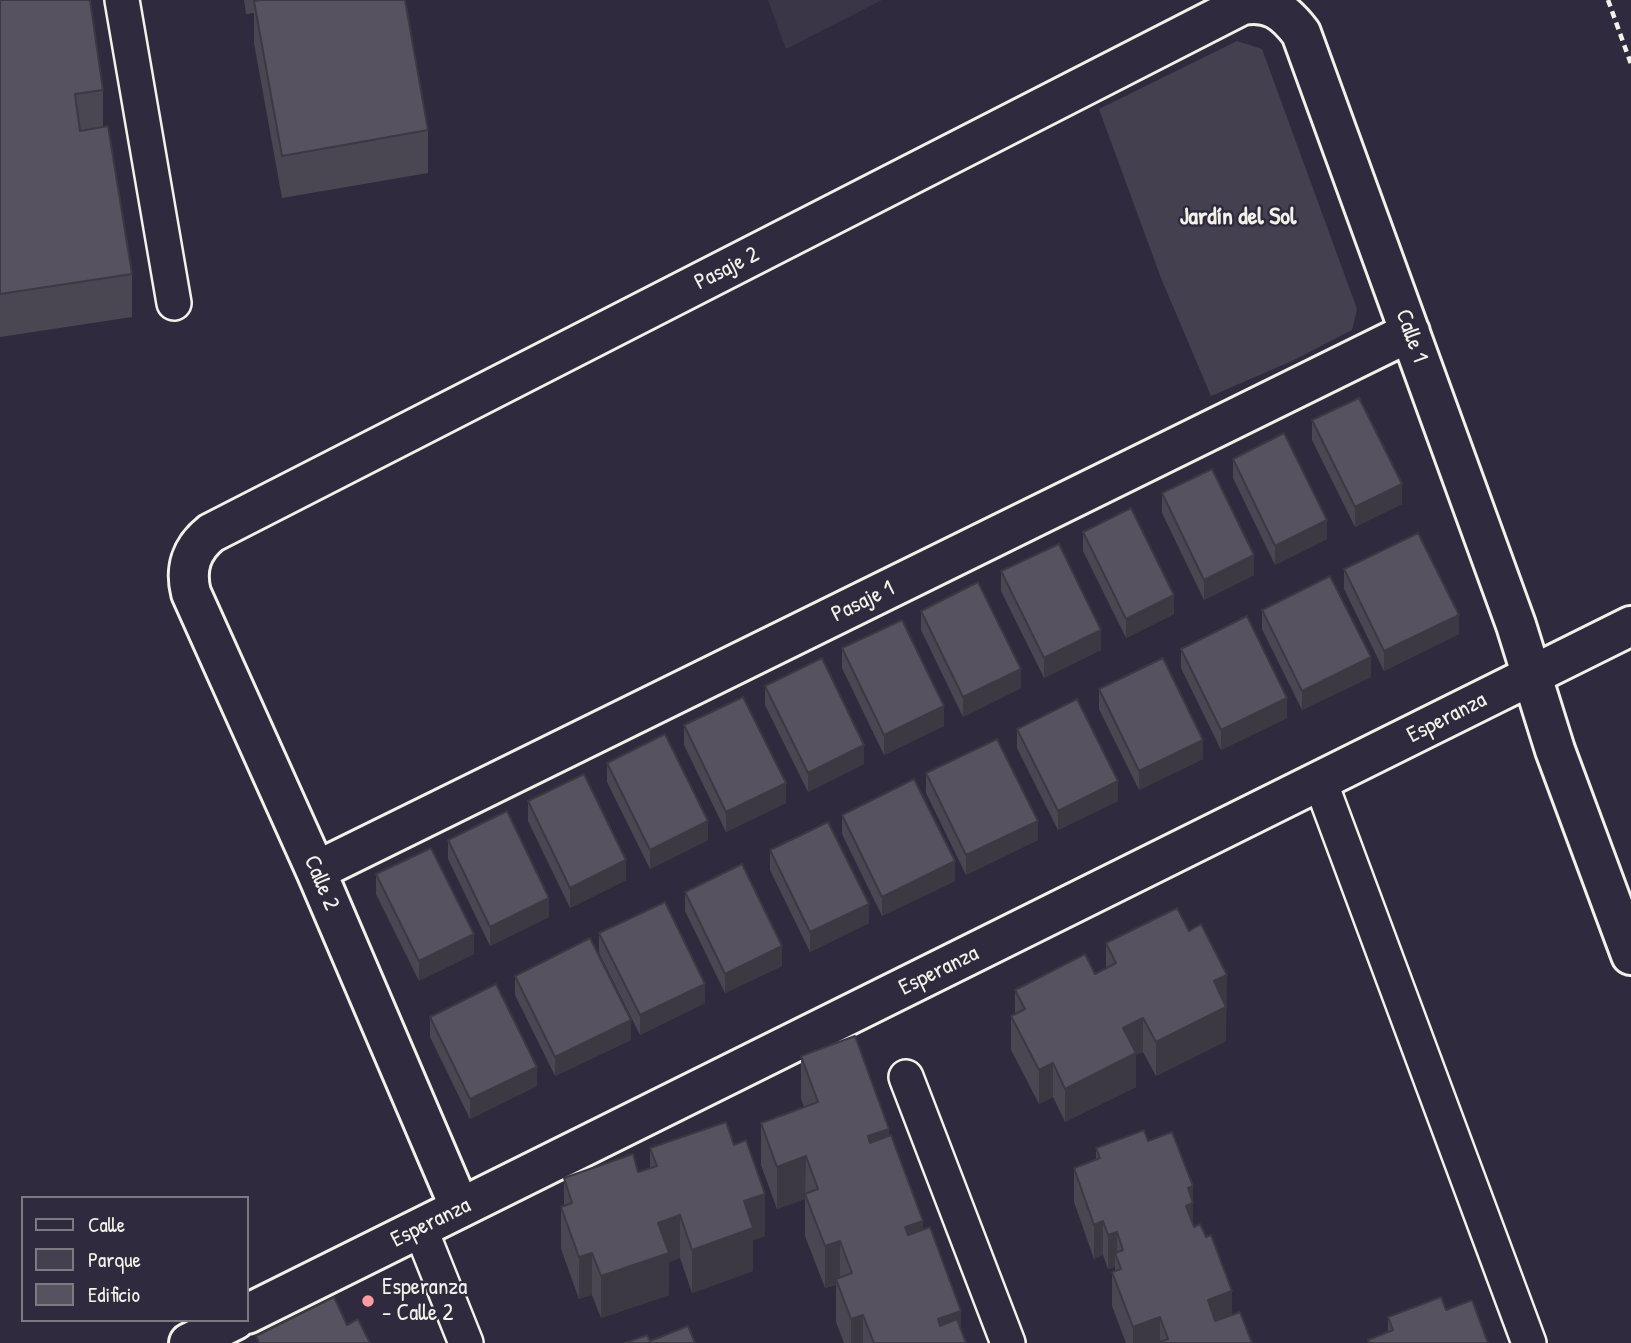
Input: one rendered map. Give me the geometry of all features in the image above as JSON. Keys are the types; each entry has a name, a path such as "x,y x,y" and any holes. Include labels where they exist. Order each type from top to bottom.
{"street":[{"name":"Pasaje 2","path":"191,558 201,541 211,533 1217,18 1251,3 1274,6"},
{"name":"Calle 1","path":"1274,6 1286,14 1301,33 1533,675 1555,750 1631,955"},
{"name":"Pasaje 1","path":"316,871 1410,332"},
{"name":"Calle 2","path":"191,558 188,581 191,593 316,871 460,1208"},
{"name":"Esperanza","path":"248,1314 1631,626"},
{"path":"189,1343 231,1322"}],"lane":[{"path":"122,0 174,303"},
{"path":"1321,781 1529,1343"},
{"path":"906,1077 1008,1343"},
{"path":"420,1228 466,1343"}],"path":[{"path":"1608,0 1631,64"}],"shaded area":[{"path":"768,0 882,0 786,49"}],"green space":[{"path":"1237,41 1262,49 1357,309 1352,330 1292,361 1211,396 1161,278 1099,109"}],"building":[{"path":"0,0 90,0 103,90 75,94 80,131 108,126 132,274 0,294"},
{"path":"405,0 428,130 282,156 254,1"},
{"path":"1359,398 1402,484 1355,507 1312,420"},
{"path":"1284,433 1327,520 1275,546 1233,459"},
{"path":"1212,469 1254,555 1204,580 1162,493"},
{"path":"1131,508 1174,595 1126,619 1083,532"},
{"path":"1418,533 1459,615 1384,651 1344,569"},
{"path":"1059,544 1101,630 1044,658 1001,571"},
{"path":"1330,576 1371,657 1302,691 1262,610"},
{"path":"978,582 1021,669 963,697 921,611"},
{"path":"1247,616 1287,698 1221,730 1181,649"},
{"path":"902,620 944,706 884,735 842,648"},
{"path":"822,658 864,745 808,773 765,686"},
{"path":"1163,658 1203,740 1139,771 1099,689"},
{"path":"743,697 786,783 726,812 684,725"},
{"path":"1077,699 1118,781 1058,811 1017,729"},
{"path":"665,734 708,821 650,850 607,763"},
{"path":"997,739 1038,821 966,855 926,773"},
{"path":"584,774 626,860 570,888 528,801"},
{"path":"914,779 955,861 882,897 842,815"},
{"path":"507,811 549,898 490,927 448,840"},
{"path":"828,822 869,904 810,932 770,850"},
{"path":"431,848 474,934 419,961 376,874"},
{"path":"742,864 782,946 725,974 685,892"},
{"path":"665,902 705,984 640,1015 599,933"},
{"path":"1177,908 1189,931 1201,924 1227,975 1214,981 1226,1007 1156,1042 1143,1018 1123,1028 1136,1053 1065,1089 1053,1063 1039,1070 1011,1016 1025,1009 1015,990 1085,954 1095,974 1116,963 1106,943"},
{"path":"590,938 631,1020 555,1057 515,976"},
{"path":"496,984 537,1067 470,1099 430,1017"},
{"path":"855,1036 889,1129 868,1136 870,1143 891,1135 923,1221 905,1227 908,1235 930,1227 961,1311 938,1319 940,1326 957,1319 966,1343 874,1343 863,1315 851,1319 836,1279 852,1273 840,1241 825,1246 805,1194 818,1189 806,1156 777,1167 761,1123 818,1102 801,1056"},
{"path":"726,1122 734,1145 746,1140 765,1194 744,1201 753,1228 692,1250 680,1215 658,1223 669,1253 601,1276 592,1253 579,1257 561,1207 572,1203 564,1178 633,1154 638,1172 657,1166 650,1148"},
{"path":"1144,1130 1148,1141 1172,1132 1193,1186 1188,1188 1193,1203 1186,1206 1194,1227 1200,1224 1206,1237 1211,1235 1232,1291 1208,1300 1215,1321 1240,1312 1252,1343 1157,1343 1168,1339 1160,1317 1133,1327 1112,1272 1121,1269 1115,1253 1123,1250 1117,1232 1108,1235 1103,1221 1094,1225 1074,1168 1100,1158 1096,1148"},
{"path":"334,1297 347,1325 358,1319 370,1343 259,1343 256,1336"},
{"path":"1441,1297 1446,1310 1472,1300 1488,1343 1369,1343 1368,1340 1393,1330 1388,1317"},
{"path":"688,1326 695,1343 625,1343 647,1335 650,1341"}],"place":[{"name":"Esperanza - Calle 2","path":"368,1301"}],"district":[{"name":"Jardín del Sol","path":"1238,218"}]}
